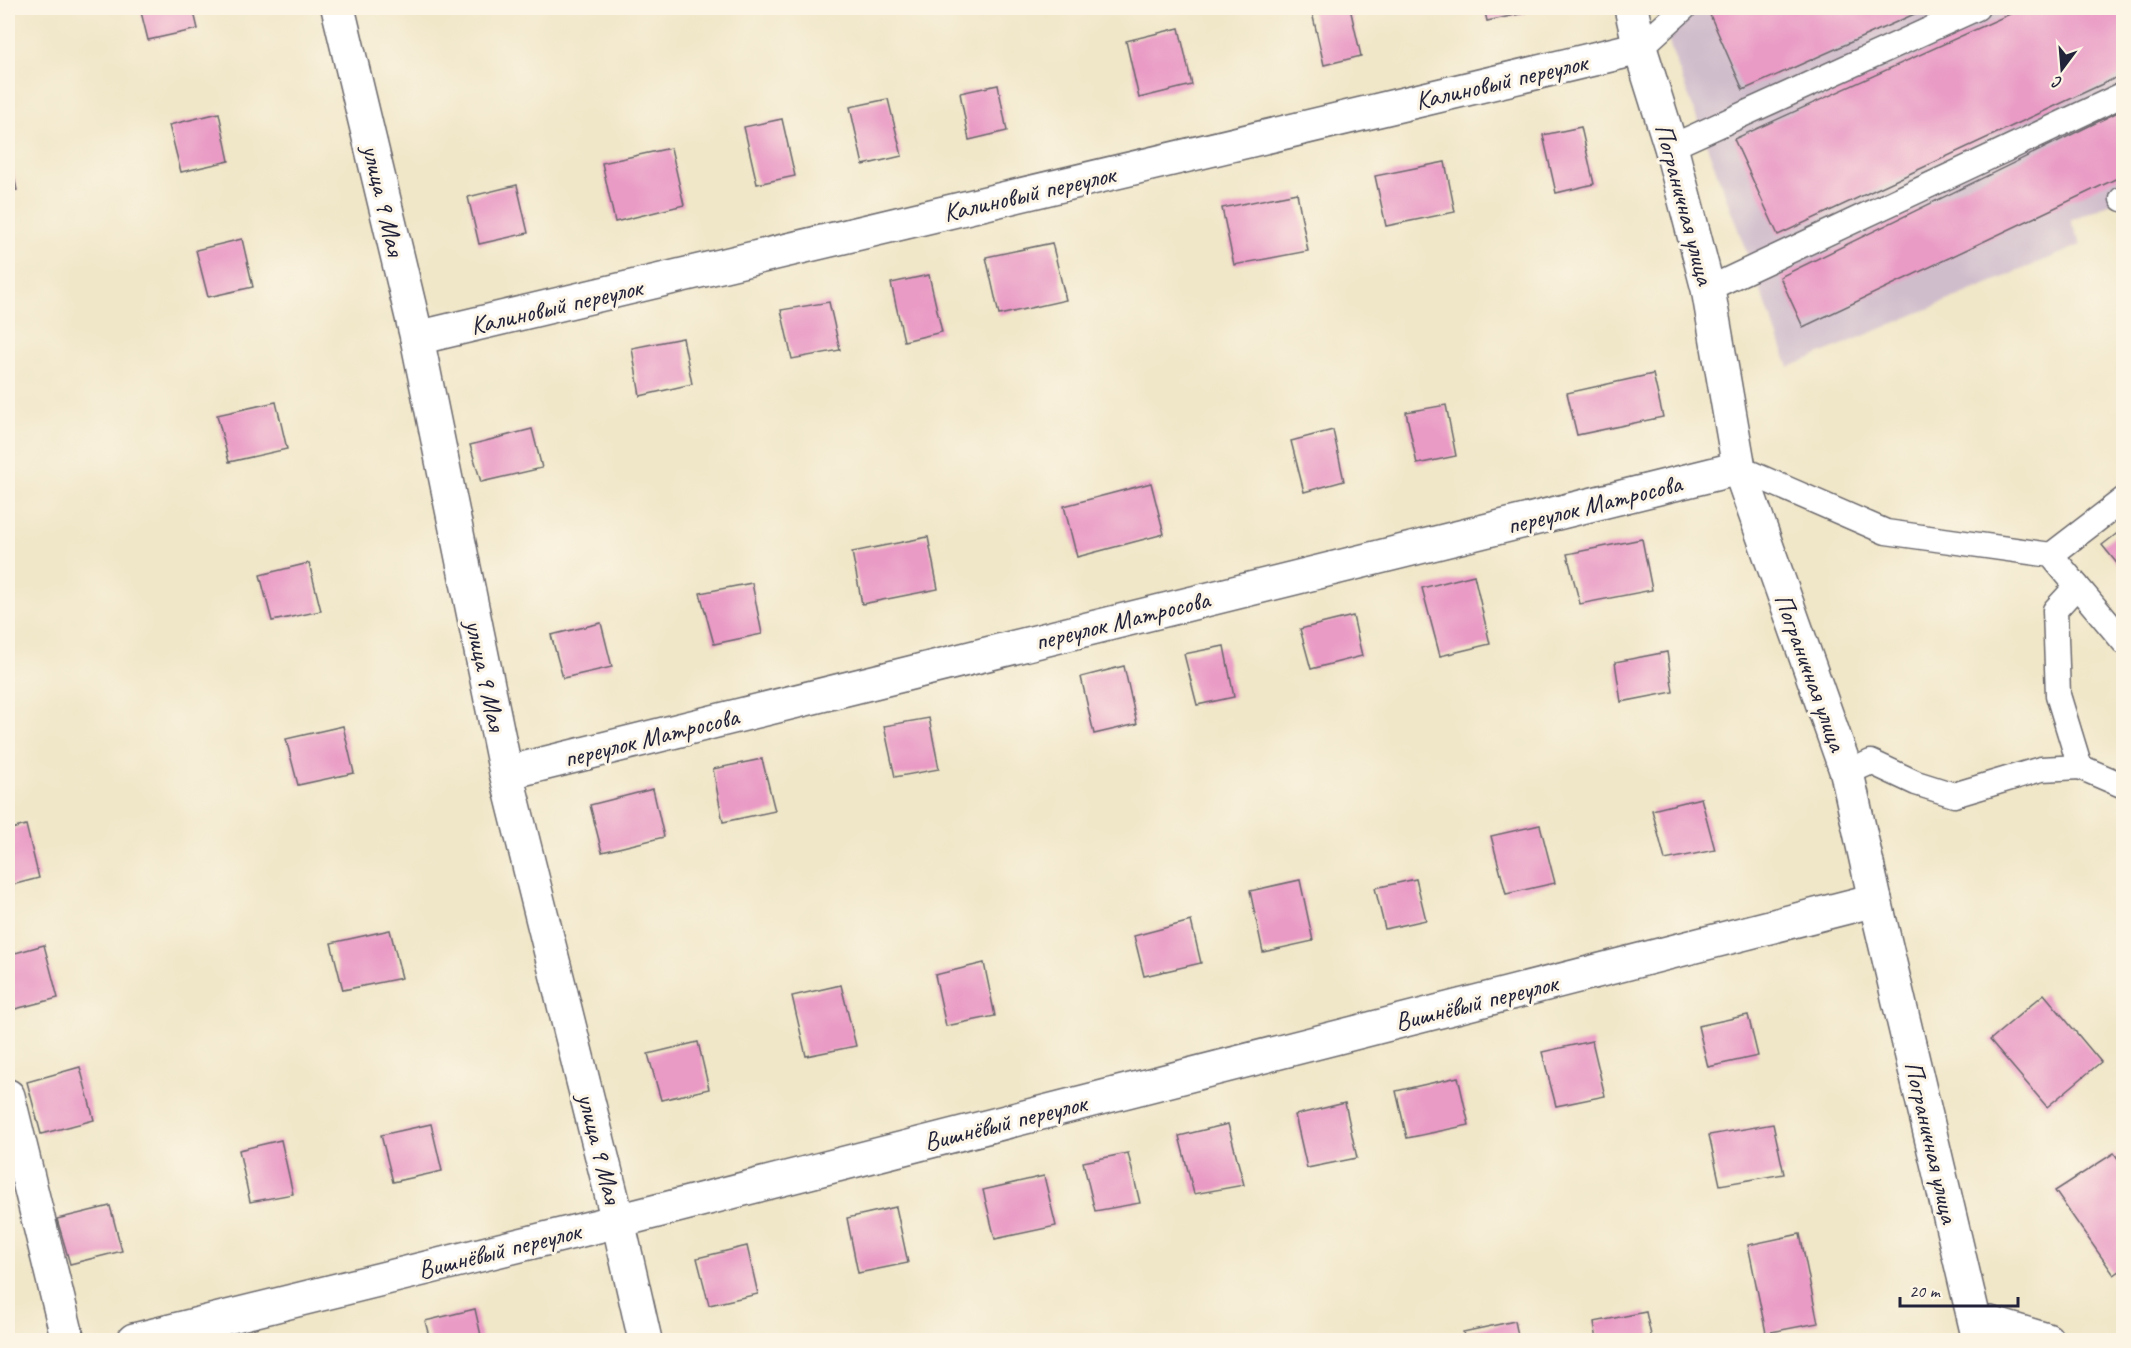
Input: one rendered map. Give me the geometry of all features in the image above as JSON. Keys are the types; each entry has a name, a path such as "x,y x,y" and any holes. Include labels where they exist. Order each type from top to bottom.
{"street":[{"name":"улица 9 Мая","path":"338,8 417,338 506,773 618,1221 645,1341"},
{"name":"Пограничная улица","path":"1631,8 1640,48 1671,147 1708,289 1739,468 1847,773 1979,1341"},
{"name":"Калиновый переулок","path":"417,338 1640,48"},
{"name":"переулок Матросова","path":"506,773 1739,468"},
{"name":"Вишнёвый переулок","path":"134,1341 618,1221 1875,900"},
{"path":"8,1096 68,1341"},
{"path":"1988,1341 1990,1323 2047,1341"}],"lane":[{"path":"1640,48 1684,8"},
{"path":"1671,147 1977,8"},
{"path":"1708,289 2124,93"},
{"path":"1739,468 1886,532 2051,555 2124,642"},
{"path":"2051,555 2124,499"},
{"path":"2077,586 2055,610 2058,695 2080,767"},
{"path":"1847,773 1871,762 1916,783 1954,795 2041,769 2080,767 2124,786"}],"shaded area":[{"path":"1656,8 2123,8 2123,198 2070,220 2081,245 1789,367"}],"building":[{"path":"140,8 193,8 198,29 148,40"},
{"path":"1311,8 1350,8 1361,56 1324,65"},
{"path":"1484,8 1524,8 1525,13 1487,21"},
{"path":"1707,8 1928,8 1743,90"},
{"path":"2023,8 2124,8 2124,74 1778,235 1734,139"},
{"path":"1179,28 1192,85 1139,98 1126,41"},
{"path":"998,85 1007,131 969,140 960,93"},
{"path":"888,99 902,156 863,165 850,107"},
{"path":"2124,109 2124,175 1803,327 1780,277"},
{"path":"219,113 229,161 181,172 169,125"},
{"path":"782,119 795,176 757,184 744,127"},
{"path":"1581,127 1594,184 1556,193 1543,135"},
{"path":"671,148 684,205 615,222 602,163"},
{"path":"8,150 17,190 8,191"},
{"path":"1445,162 1455,212 1386,226 1375,176"},
{"path":"517,185 528,233 479,244 468,197"},
{"path":"1297,193 1308,251 1234,265 1222,208"},
{"path":"242,239 253,287 208,297 196,250"},
{"path":"1052,243 1066,300 999,315 986,257"},
{"path":"929,275 942,332 904,341 891,283"},
{"path":"829,302 840,350 792,359 781,310"},
{"path":"683,338 692,384 640,396 632,348"},
{"path":"1653,374 1663,417 1577,435 1567,393"},
{"path":"276,402 287,449 229,462 217,415"},
{"path":"1446,405 1456,456 1417,464 1406,412"},
{"path":"532,429 542,468 481,482 470,445"},
{"path":"1333,430 1344,481 1304,492 1291,441"},
{"path":"1151,483 1164,534 1077,557 1064,506"},
{"path":"2124,528 2124,572 2102,545"},
{"path":"928,537 938,589 862,604 852,552"},
{"path":"1642,539 1652,590 1580,604 1567,554"},
{"path":"309,563 321,611 272,621 260,575"},
{"path":"1474,575 1490,644 1440,656 1422,588"},
{"path":"752,583 762,634 714,644 700,593"},
{"path":"1353,616 1362,656 1311,669 1300,629"},
{"path":"601,623 612,667 563,678 551,635"},
{"path":"1224,646 1234,697 1197,705 1184,654"},
{"path":"1667,652 1673,692 1621,702 1615,662"},
{"path":"1124,666 1137,724 1094,734 1081,677"},
{"path":"929,718 939,769 895,777 884,726"},
{"path":"343,726 354,773 298,785 286,739"},
{"path":"762,759 775,811 723,822 713,769"},
{"path":"653,789 664,837 602,852 590,805"},
{"path":"1701,798 1715,850 1665,860 1652,810"},
{"path":"26,825 39,878 8,886 8,830"},
{"path":"1540,825 1555,883 1506,894 1491,836"},
{"path":"1416,879 1426,920 1385,929 1375,888"},
{"path":"1300,880 1313,941 1263,952 1250,891"},
{"path":"1191,921 1201,963 1144,976 1134,936"},
{"path":"390,930 402,978 343,990 331,943"},
{"path":"44,945 58,998 15,1009 8,982 8,955"},
{"path":"984,963 995,1016 946,1026 935,975"},
{"path":"841,985 856,1046 806,1056 792,996"},
{"path":"2044,994 2101,1062 2047,1107 1990,1040"},
{"path":"1748,1015 1758,1056 1708,1067 1698,1026"},
{"path":"1592,1041 1605,1096 1556,1106 1542,1052"},
{"path":"698,1042 709,1089 661,1100 648,1054"},
{"path":"80,1067 94,1120 41,1134 27,1082"},
{"path":"1458,1077 1469,1125 1407,1138 1396,1091"},
{"path":"1345,1103 1357,1158 1307,1168 1295,1115"},
{"path":"431,1124 442,1171 393,1182 381,1135"},
{"path":"1228,1124 1244,1185 1194,1194 1179,1136"},
{"path":"1773,1124 1784,1174 1720,1185 1709,1135"},
{"path":"281,1140 293,1194 250,1202 239,1150"},
{"path":"1128,1153 1140,1203 1095,1211 1083,1162"},
{"path":"2114,1153 2124,1167 2124,1268 2114,1275 2055,1191"},
{"path":"1044,1176 1056,1226 995,1239 983,1190"},
{"path":"110,1206 122,1251 70,1264 57,1219"},
{"path":"896,1207 908,1263 858,1273 847,1218"},
{"path":"1800,1234 1818,1323 1766,1333 1748,1245"},
{"path":"747,1246 758,1294 709,1305 697,1258"},
{"path":"475,1309 482,1340 430,1340 425,1321"},
{"path":"1646,1312 1652,1340 1597,1340 1594,1322"},
{"path":"1515,1321 1519,1340 1465,1340 1463,1332"}]}
